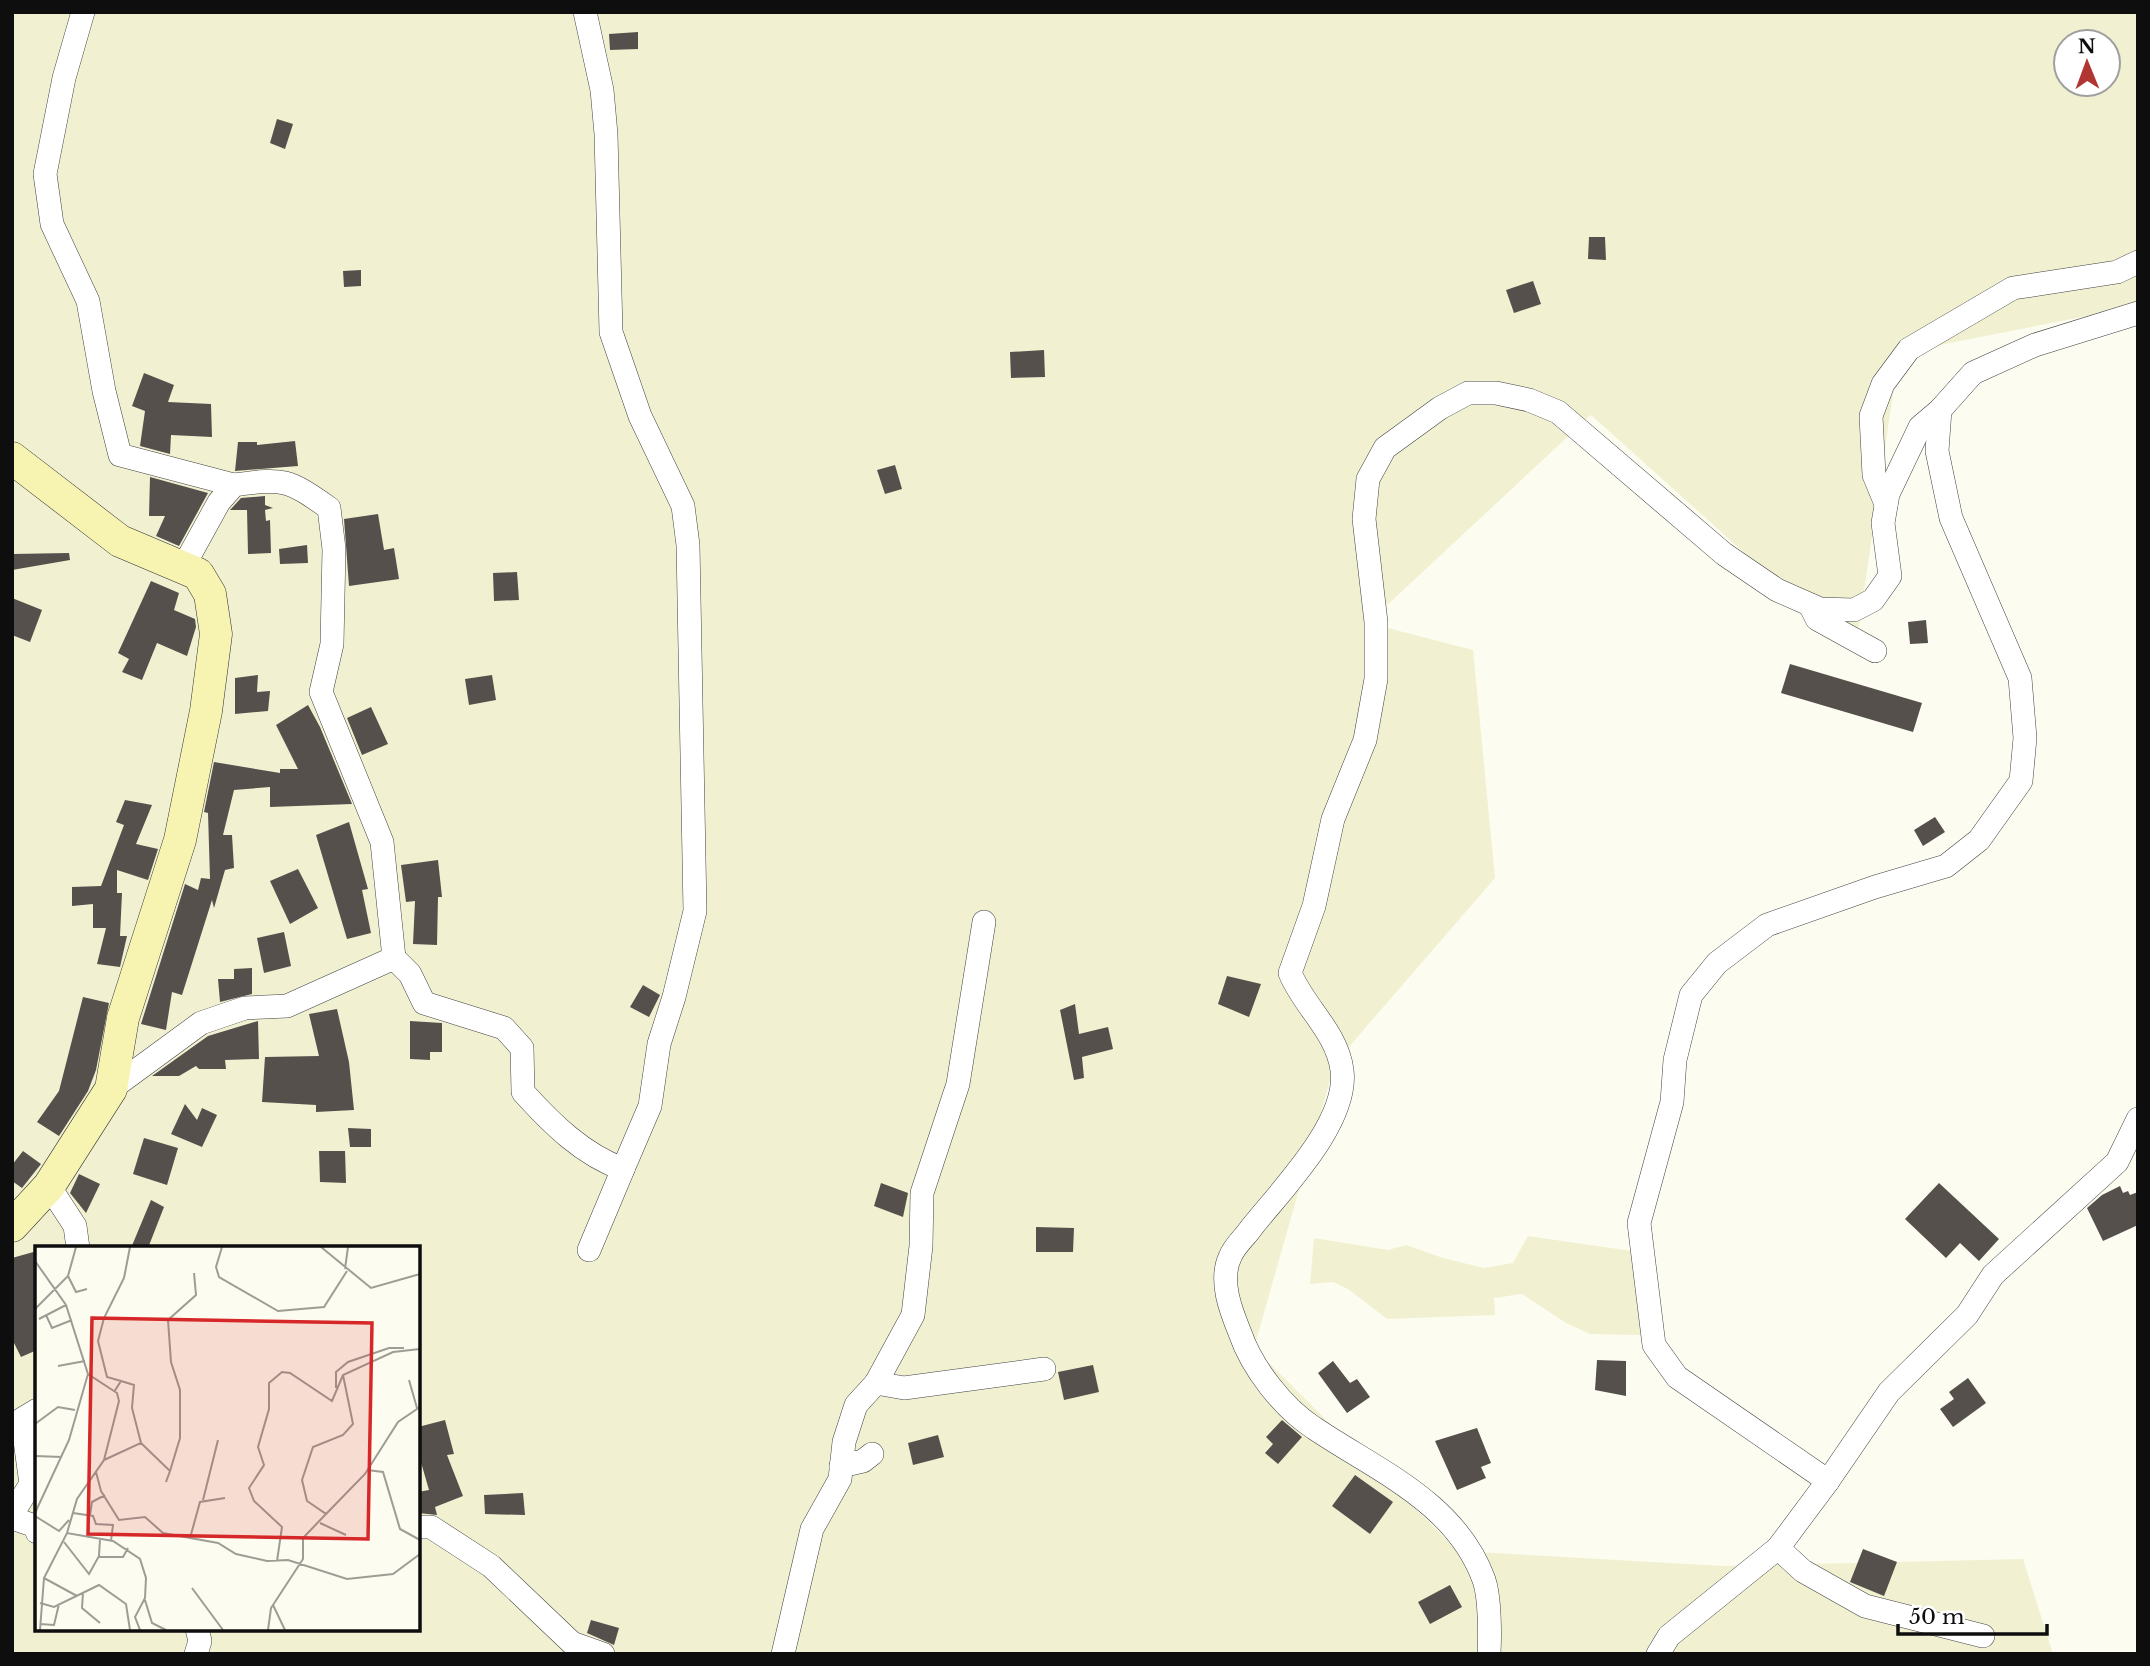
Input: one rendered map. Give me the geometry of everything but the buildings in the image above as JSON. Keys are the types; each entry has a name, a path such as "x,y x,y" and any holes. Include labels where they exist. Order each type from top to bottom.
{"main road":[{"path":"12,458 120,541 198,574 210,594 216,634 206,710 180,840 123,1018 111,1089 49,1186 12,1226"}],"street":[{"path":"83,12 64,78 45,174 51,224 88,301 104,391 120,455 234,485 267,481 292,483 329,508 334,550 332,643 321,692 382,842 394,958 410,974 424,1003 505,1028 522,1048 523,1092 545,1116 599,1160 623,1169"},
{"path":"585,12 602,90 607,134 611,332 640,416 683,506 688,545 695,911 674,997 659,1044 650,1105 589,1250"},
{"path":"1886,504 1874,475 1871,416 1883,384 1909,349 2013,288 2117,272 2138,262"},
{"path":"1489,1654 1485,1582 1464,1545 1432,1507 1386,1471 1311,1427 1270,1386 1241,1336 1225,1290 1230,1257 1317,1144 1339,1106 1343,1071 1333,1040 1290,973 1314,906 1333,819 1365,740 1376,679 1376,622 1364,519 1368,478 1385,448 1440,408 1468,393 1496,393 1529,400 1558,412 1724,554 1776,590 1820,609 1854,610 1872,600 1890,576 1883,523 1888,494 1920,427 1940,410 1973,373 2035,345 2138,313"},
{"path":"1828,1481 1677,1377 1654,1345 1639,1223 1672,1102 1675,1060 1691,995 1717,963 1767,925 1875,887 1946,866 1979,840 2021,781 2025,738 2020,678 1951,518 1937,452 1940,410"},
{"path":"182,569 219,502 234,485"},
{"path":"1810,605 1817,619 1875,651"},
{"path":"783,1654 813,1529 840,1479 844,1442 856,1405 876,1383 913,1315 921,1247 922,1193 958,1084 984,922"},
{"path":"111,1089 201,1023 244,1008 288,1006 394,958"},
{"path":"1658,1654 1669,1636 1779,1548 1889,1392 1967,1315 1993,1275 2117,1162 2136,1131"},
{"path":"49,1186 75,1226 78,1246"},
{"path":"876,1383 904,1388 1044,1369"},
{"path":"35,1411 22,1419 30,1484 12,1516 35,1526"},
{"path":"841,1465 863,1461 872,1454"},
{"path":"420,1527 431,1527 491,1566 572,1643 603,1654"},
{"path":"1779,1548 1803,1571 1866,1606 1983,1636"},
{"path":"196,1654 200,1641 198,1631"}],"green space":[{"path":"12,12 2138,12 2138,306 1899,353 1855,652 1591,415 1368,623 1473,650 1495,878 1335,1063 1254,1348 1458,1551 1723,1566 2023,1559 2053,1654 12,1654"},
{"path":"1528,1236 1632,1251 1641,1335 1590,1334 1566,1323 1522,1294 1494,1298 1495,1315 1387,1319 1348,1289 1333,1282 1310,1284 1314,1238 1388,1250 1406,1245 1484,1268 1513,1263"}]}
